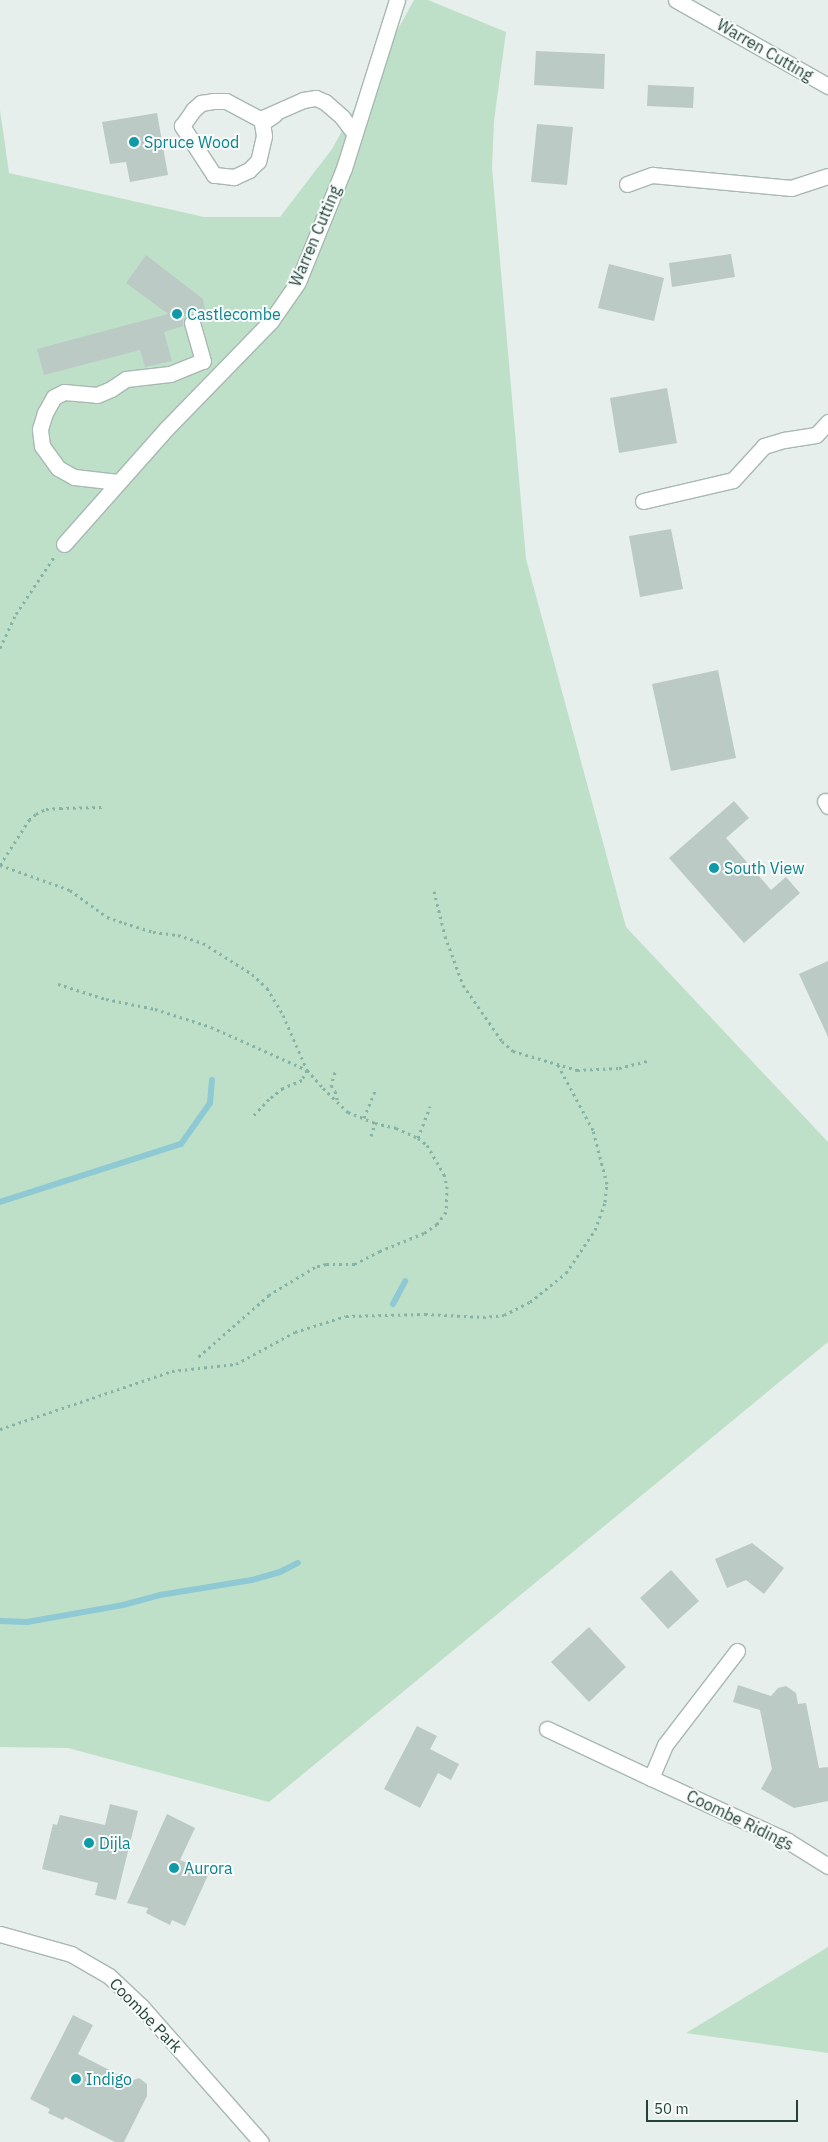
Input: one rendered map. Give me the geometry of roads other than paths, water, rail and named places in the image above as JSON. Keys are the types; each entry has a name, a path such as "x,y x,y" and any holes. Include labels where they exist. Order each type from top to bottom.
{"street":[{"name":"Warren Cutting","path":"64,544 118,482 271,321 298,282 344,168 397,0"},
{"name":"Warren Cutting","path":"676,0 828,86"},
{"path":"275,114 262,124 264,136 258,161 249,170 234,177 214,174 182,126 193,110 201,104 213,101 226,101 238,105 260,119 303,100 316,98 325,102 348,123 354,134"},
{"path":"627,184 652,175 790,188 828,176"},
{"path":"118,482 74,477 58,468 42,446 40,429 44,413 54,397 64,392 97,395 111,390 126,379 170,374 203,361 192,323"},
{"path":"644,501 733,480 764,446 784,440 816,435 828,422"},
{"path":"651,1778 665,1745 737,1652"},
{"name":"Coombe Ridings","path":"547,1729 788,1842 828,1866"},
{"name":"Coombe Park","path":"0,1934 71,1954 109,1976 141,2006 261,2142"}],"waterway":[{"path":"0,1202 181,1144 210,1103 212,1080"},
{"path":"393,1304 405,1281"},
{"path":"0,1621 27,1622 123,1605 160,1595 252,1580 280,1572 298,1563"}],"place":[{"name":"Spruce Wood","path":"134,142"},
{"name":"Castlecombe","path":"177,314"},
{"name":"South View","path":"714,868"},
{"name":"Dijla","path":"89,1843"},
{"name":"Aurora","path":"174,1868"},
{"name":"Indigo","path":"76,2079"}]}
